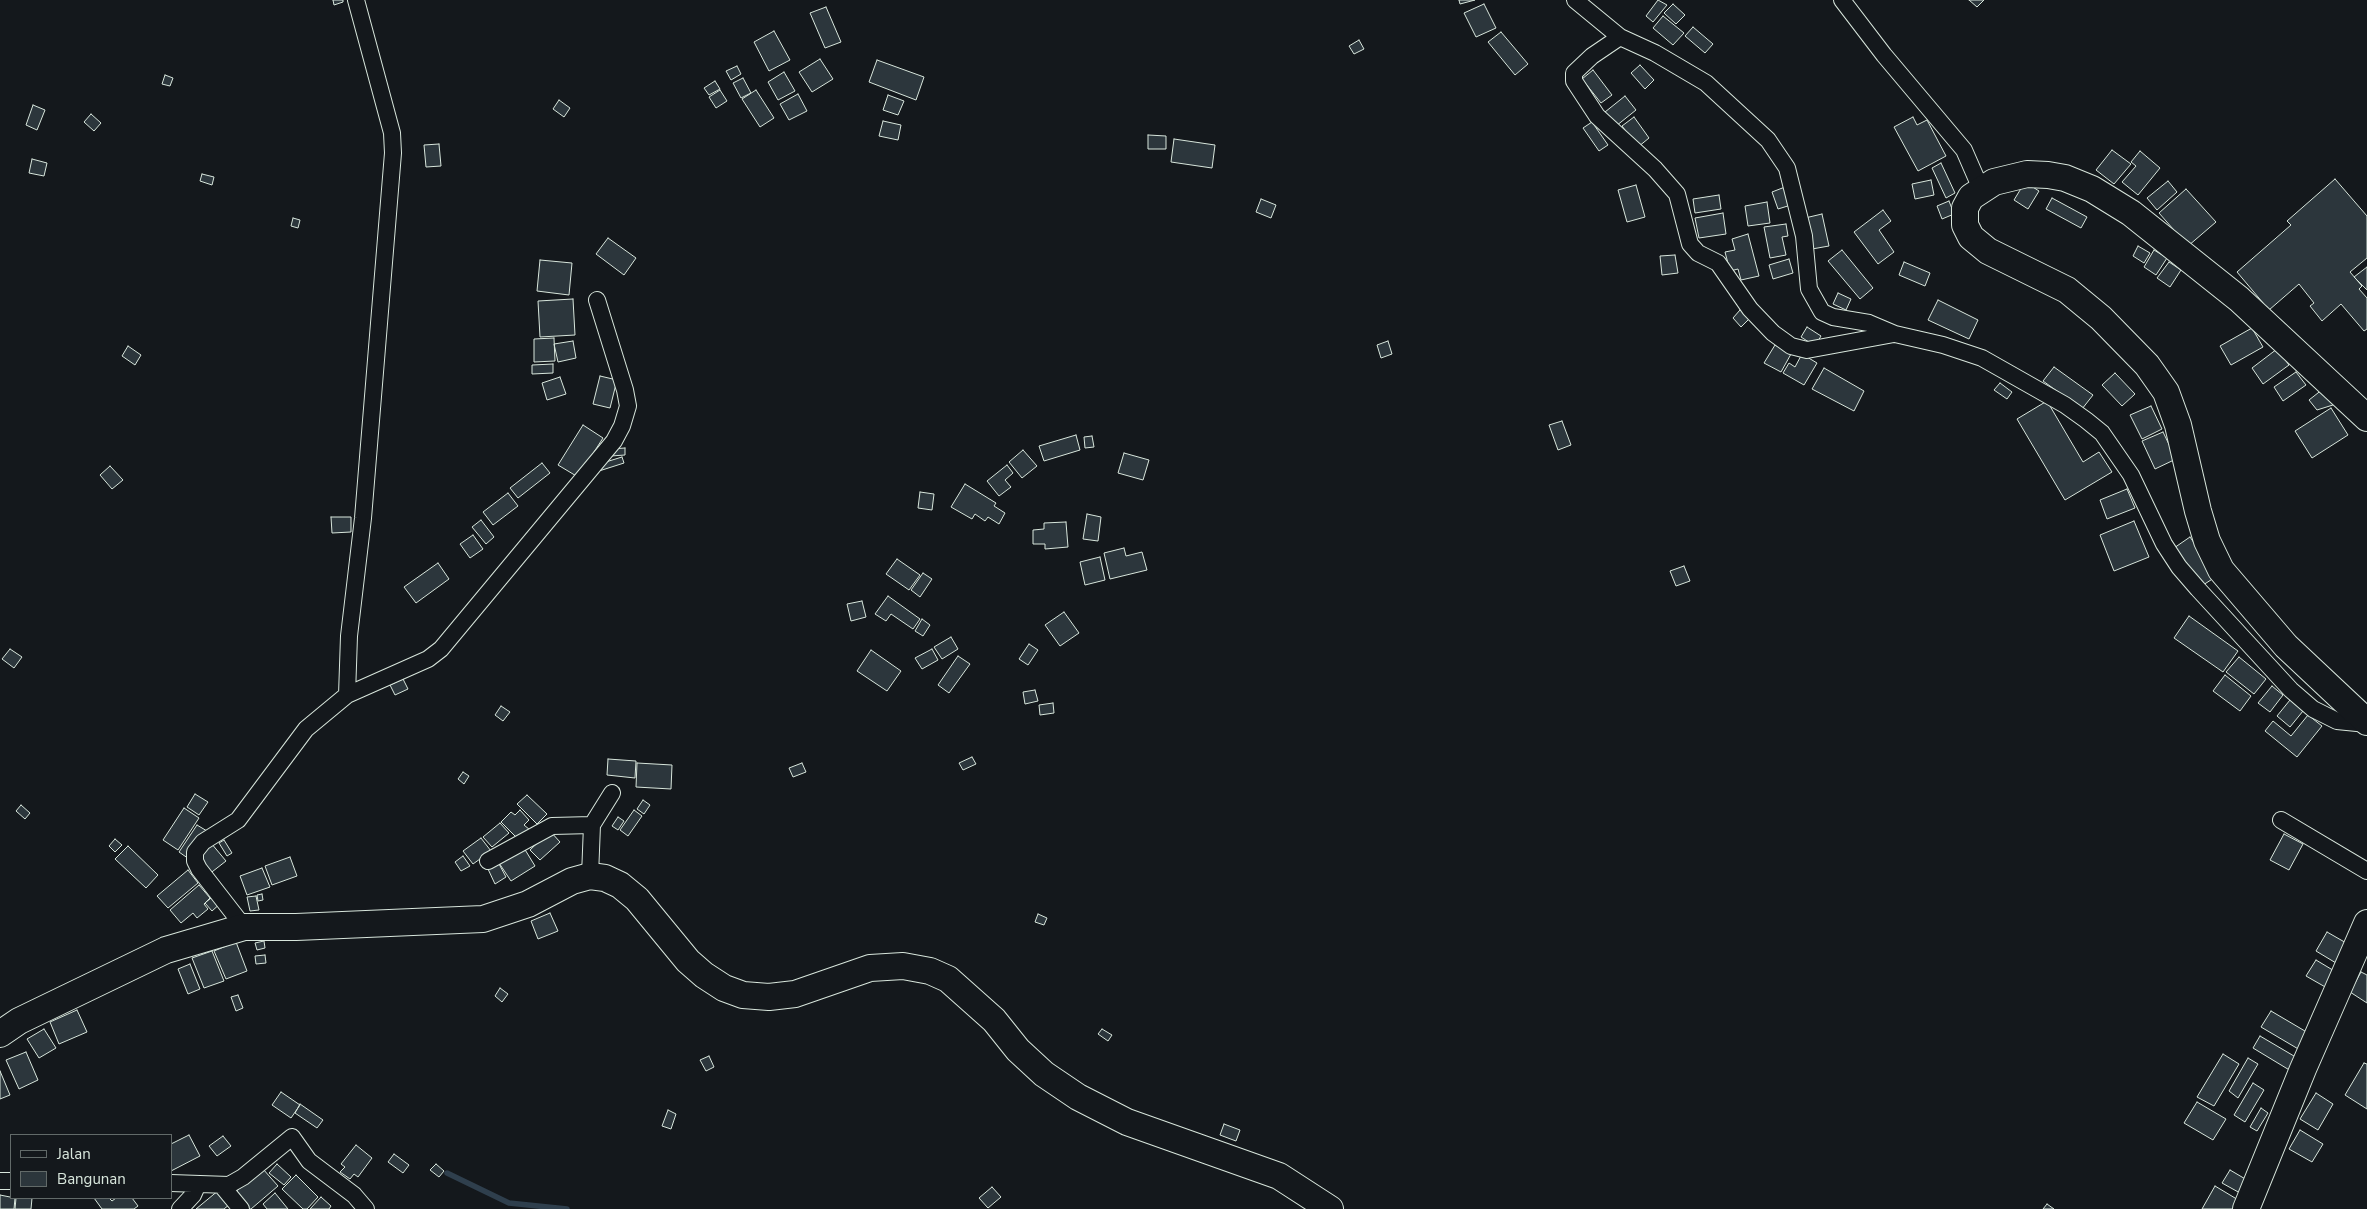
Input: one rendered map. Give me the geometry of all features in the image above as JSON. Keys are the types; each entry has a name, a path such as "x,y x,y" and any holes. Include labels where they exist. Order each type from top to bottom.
{"main road":[{"path":"2367,418 2239,299 2131,213 2092,189 2065,178 2027,174 2008,177 1981,189 1971,197 1965,208 1965,225 1971,237 1988,251 2067,290 2101,318 2147,365 2166,392 2178,426 2207,541 2221,570 2286,646 2367,723"},
{"path":"0,1034 19,1021 166,950 244,927 296,927 483,919 528,904 572,880 590,876 605,878 620,886 637,899 688,961 704,975 724,988 743,995 769,997 795,994 870,968 903,966 930,971 948,979 994,1020 1018,1050 1044,1074 1078,1097 1127,1122 1279,1176 1330,1209"},
{"path":"2246,1209 2303,1069 2367,923"}],"street":[{"path":"347,696 349,636 363,518 393,153 392,133 356,0"},
{"path":"1575,0 1620,38 1655,53 1706,83 1768,140 1787,168 1800,214 1808,265 1809,288 1822,312 1833,317 1869,323 1895,334 1982,358 2065,405 2086,420 2102,433 2131,475 2164,544 2178,566 2291,690 2313,709 2337,721 2367,723"},
{"path":"1842,0 1884,55 1964,150 1981,189"},
{"path":"1620,38 1592,56 1574,73 1574,81 1597,116 1655,169 1677,194 1690,244 1698,253 1718,263 1750,310 1772,333 1791,346 1807,350 1895,334"},
{"path":"244,927 199,868 195,861 195,852 206,839 238,820 248,809 306,729 347,696 428,659 446,644 614,441 622,426 628,406 625,390 597,300"},
{"path":"590,876 592,825 612,793"},
{"path":"2281,820 2367,871"},
{"path":"488,861 552,826 592,825"},
{"path":"172,1183 229,1185 243,1177 292,1137 309,1161 350,1191 366,1209"},
{"path":"180,1209 193,1194 198,1184"},
{"path":"222,1186 241,1209"}],"building":[{"path":"333,0 343,0 343,2 334,5"},
{"path":"1459,0 1475,0 1460,4"},
{"path":"1658,0 1667,5 1653,22 1646,16"},
{"path":"1969,0 1984,0 1977,7"},
{"path":"1484,4 1496,28 1476,37 1464,13"},
{"path":"1673,4 1685,15 1676,24 1664,13"},
{"path":"826,7 841,42 825,48 810,13"},
{"path":"1663,16 1684,33 1673,45 1653,28"},
{"path":"1693,27 1713,44 1705,53 1685,36"},
{"path":"774,31 790,60 769,71 754,42"},
{"path":"1501,32 1528,64 1515,75 1488,42"},
{"path":"1359,40 1364,49 1354,54 1349,46"},
{"path":"820,59 833,79 812,92 799,72"},
{"path":"877,60 924,77 916,100 869,82"},
{"path":"1640,65 1654,80 1645,89 1631,73"},
{"path":"737,66 741,74 731,80 726,71"},
{"path":"1593,70 1612,95 1601,103 1582,79"},
{"path":"784,72 795,91 778,100 768,82"},
{"path":"165,75 173,78 170,86 162,84"},
{"path":"743,78 751,93 741,98 733,83"},
{"path":"715,81 720,89 709,95 704,88"},
{"path":"720,90 727,101 716,108 709,97"},
{"path":"756,90 774,118 760,127 742,99"},
{"path":"798,94 807,111 789,120 780,104"},
{"path":"888,95 904,101 898,115 883,110"},
{"path":"1625,96 1636,110 1616,126 1605,112"},
{"path":"559,100 570,108 564,117 553,109"},
{"path":"33,105 45,110 37,130 26,125"},
{"path":"91,114 101,123 94,131 84,122"},
{"path":"1634,117 1649,138 1638,147 1622,126"},
{"path":"1913,117 1917,125 1927,120 1946,156 1918,171 1894,127"},
{"path":"883,121 901,125 898,140 879,136"},
{"path":"1592,122 1608,145 1599,151 1583,128"},
{"path":"1148,135 1166,136 1166,149 1148,149"},
{"path":"1174,139 1215,145 1212,168 1171,162"},
{"path":"439,144 441,166 426,167 424,145"},
{"path":"2112,150 2131,164 2114,184 2096,170"},
{"path":"2140,151 2160,168 2138,195 2122,182 2136,166 2131,162"},
{"path":"32,159 47,163 44,176 29,173"},
{"path":"1941,163 1955,193 1946,198 1932,168"},
{"path":"202,174 214,177 212,185 200,181"},
{"path":"2335,179 2367,216 2367,258 2350,272 2362,286 2359,289 2367,298 2367,329 2364,331 2341,304 2322,321 2310,306 2314,303 2299,284 2269,310 2237,272 2291,225 2287,221"},
{"path":"1931,180 1934,195 1915,199 1912,184"},
{"path":"2168,181 2177,192 2157,210 2147,198"},
{"path":"2025,182 2039,191 2028,209 2014,200"},
{"path":"1636,185 1645,217 1627,222 1618,190"},
{"path":"1785,187 1791,205 1778,209 1772,192"},
{"path":"2186,189 2216,222 2188,246 2159,213"},
{"path":"1719,195 1721,209 1695,213 1693,199"},
{"path":"2052,198 2087,217 2081,228 2046,209"},
{"path":"1261,199 1276,205 1271,218 1256,212"},
{"path":"1949,201 1954,214 1942,219 1937,206"},
{"path":"1767,202 1770,223 1748,226 1745,206"},
{"path":"1883,210 1891,221 1879,230 1894,252 1878,264 1854,232"},
{"path":"1723,213 1726,234 1699,238 1695,218"},
{"path":"1822,214 1829,246 1812,249 1805,218"},
{"path":"293,218 300,220 298,228 291,226"},
{"path":"1786,224 1788,236 1782,237 1786,255 1770,258 1764,227"},
{"path":"1748,234 1759,276 1741,280 1738,269 1730,271 1725,252 1735,250 1732,239"},
{"path":"608,238 636,258 624,275 596,254"},
{"path":"2138,246 2150,253 2144,263 2133,256"},
{"path":"1842,250 1873,288 1860,299 1828,261"},
{"path":"2154,250 2167,258 2156,275 2144,267"},
{"path":"1675,255 1678,273 1662,275 1660,256"},
{"path":"1789,259 1793,273 1773,279 1769,265"},
{"path":"540,260 572,263 569,295 537,291"},
{"path":"1904,262 1930,273 1925,286 1899,275"},
{"path":"2169,262 2181,270 2170,287 2157,278"},
{"path":"2367,267 2367,290 2354,277"},
{"path":"1838,293 1851,299 1846,310 1833,304"},
{"path":"573,299 575,335 540,337 538,301"},
{"path":"1938,300 1978,320 1969,339 1928,320"},
{"path":"1740,310 1749,319 1741,327 1733,318"},
{"path":"1807,327 1821,336 1815,346 1801,337"},
{"path":"2252,328 2263,347 2231,365 2220,346"},
{"path":"554,338 555,361 534,362 534,339"},
{"path":"573,341 576,358 558,362 554,344"},
{"path":"1388,341 1392,354 1381,358 1377,345"},
{"path":"1775,345 1791,354 1781,372 1764,363"},
{"path":"128,346 141,355 135,365 122,356"},
{"path":"2277,349 2289,365 2263,384 2252,368"},
{"path":"1802,354 1817,363 1804,385 1783,373 1789,363 1795,367"},
{"path":"553,364 553,373 532,374 532,365"},
{"path":"2054,367 2093,395 2082,409 2043,381"},
{"path":"1824,368 1864,391 1854,411 1812,389"},
{"path":"2296,372 2306,385 2283,401 2274,387"},
{"path":"2115,373 2135,394 2122,406 2102,385"},
{"path":"600,376 617,380 610,408 593,404"},
{"path":"560,377 566,394 547,400 542,383"},
{"path":"2000,383 2012,392 2007,399 1994,390"},
{"path":"2323,389 2336,404 2317,410 2309,400"},
{"path":"2047,401 2083,462 2099,452 2112,472 2065,500 2017,419"},
{"path":"2151,406 2162,429 2142,439 2130,415"},
{"path":"2331,408 2348,435 2312,458 2295,431"},
{"path":"1562,421 1571,445 1558,450 1549,425"},
{"path":"583,425 603,438 578,477 558,465"},
{"path":"2163,432 2176,459 2155,469 2142,441"},
{"path":"1076,435 1080,450 1044,461 1039,446"},
{"path":"1092,436 1094,447 1085,448 1084,437"},
{"path":"625,448 625,455 611,456 611,449"},
{"path":"1023,450 1037,466 1022,478 1009,462"},
{"path":"1124,453 1149,460 1143,480 1118,473"},
{"path":"622,457 624,463 599,471 596,465"},
{"path":"542,463 550,473 518,498 510,488"},
{"path":"1007,465 1013,473 1005,480 1011,487 999,496 987,481"},
{"path":"110,466 123,480 112,489 100,475"},
{"path":"965,484 996,503 994,506 1005,513 999,524 988,517 985,521 975,514 972,519 951,507"},
{"path":"2127,489 2135,508 2107,519 2100,500"},
{"path":"920,492 934,494 932,510 918,508"},
{"path":"508,493 518,506 493,525 483,512"},
{"path":"1087,514 1101,517 1098,541 1083,539"},
{"path":"331,517 351,517 351,532 332,533"},
{"path":"481,520 494,537 486,544 472,527"},
{"path":"2134,521 2149,557 2114,571 2100,535"},
{"path":"1066,522 1068,547 1045,549 1045,544 1033,544 1033,530 1044,529 1044,523"},
{"path":"473,535 483,549 470,558 460,544"},
{"path":"2190,537 2217,576 2200,587 2174,548"},
{"path":"1124,548 1126,556 1142,552 1147,570 1110,579 1104,553"},
{"path":"1100,557 1105,580 1085,585 1080,562"},
{"path":"897,559 920,575 909,590 886,574"},
{"path":"438,563 449,579 416,603 404,587"},
{"path":"1684,566 1690,581 1676,586 1670,571"},
{"path":"923,573 932,579 920,597 911,590"},
{"path":"888,596 920,619 913,629 891,614 886,621 875,614"},
{"path":"862,601 866,617 851,621 847,604"},
{"path":"1064,612 1079,633 1060,646 1045,625"},
{"path":"2189,616 2238,651 2223,672 2174,638"},
{"path":"922,619 930,625 923,636 915,631"},
{"path":"951,637 958,649 942,659 934,647"},
{"path":"1029,644 1038,650 1028,665 1019,659"},
{"path":"10,649 22,657 14,668 2,659"},
{"path":"932,649 938,660 922,669 915,658"},
{"path":"871,650 901,671 887,691 857,671"},
{"path":"958,656 970,664 949,693 938,685"},
{"path":"2239,657 2266,679 2254,694 2226,672"},
{"path":"2225,675 2251,696 2240,711 2213,691"},
{"path":"403,679 408,689 395,695 390,685"},
{"path":"2272,686 2283,695 2270,712 2258,703"},
{"path":"1035,690 1038,701 1025,704 1023,692"},
{"path":"2290,700 2303,711 2290,727 2277,716"},
{"path":"1053,703 1054,713 1040,715 1039,705"},
{"path":"501,706 510,712 503,721 495,715"},
{"path":"2308,715 2322,726 2297,757 2265,731 2273,721 2291,736"},
{"path":"972,757 976,764 963,770 959,763"},
{"path":"608,759 636,761 635,778 607,775"},
{"path":"637,763 672,765 671,789 636,787"},
{"path":"802,763 806,772 793,777 789,768"},
{"path":"463,772 469,776 464,784 458,779"},
{"path":"195,794 208,802 199,815 187,807"},
{"path":"527,795 547,814 537,824 517,804"},
{"path":"643,800 650,805 644,814 637,809"},
{"path":"21,805 30,813 25,819 16,811"},
{"path":"184,808 199,818 178,850 163,840"},
{"path":"520,810 529,820 524,825 530,830 520,841 501,822 511,812 515,815"},
{"path":"634,810 642,816 628,836 620,830"},
{"path":"618,817 624,821 618,830 612,826"},
{"path":"500,823 509,833 492,847 483,837"},
{"path":"197,825 207,831 189,859 179,852"},
{"path":"550,831 560,842 540,860 530,850"},
{"path":"2284,834 2303,844 2289,870 2270,860"},
{"path":"481,838 491,851 473,864 463,851"},
{"path":"115,839 122,845 115,852 109,846"},
{"path":"224,840 232,853 227,856 219,843"},
{"path":"211,843 226,861 208,875 196,855"},
{"path":"128,846 158,875 146,888 115,859"},
{"path":"524,848 535,866 511,881 499,863"},
{"path":"463,856 470,866 461,871 455,862"},
{"path":"290,857 297,876 272,885 265,866"},
{"path":"499,864 506,877 495,884 488,869"},
{"path":"262,868 270,887 247,895 240,876"},
{"path":"188,870 198,883 168,908 157,896"},
{"path":"199,885 210,898 204,904 208,909 197,918 193,913 181,923 170,910"},
{"path":"216,894 222,902 212,911 205,903"},
{"path":"262,894 263,900 258,901 257,895"},
{"path":"256,896 259,910 250,911 247,897"},
{"path":"550,913 558,931 538,939 531,921"},
{"path":"1038,914 1047,918 1044,925 1035,922"},
{"path":"2327,932 2348,944 2336,963 2316,951"},
{"path":"264,941 265,948 257,950 255,943"},
{"path":"236,942 247,971 226,979 214,951"},
{"path":"212,951 224,981 204,988 192,958"},
{"path":"265,955 266,963 256,964 255,956"},
{"path":"2316,960 2336,972 2327,988 2306,976"},
{"path":"190,964 200,989 188,994 178,969"},
{"path":"2361,972 2367,975 2367,1003 2350,992"},
{"path":"500,988 508,994 502,1002 495,996"},
{"path":"238,995 243,1008 236,1011 231,997"},
{"path":"77,1010 87,1032 59,1044 50,1022"},
{"path":"2271,1011 2310,1034 2300,1050 2261,1027"},
{"path":"44,1029 56,1048 39,1058 27,1039"},
{"path":"1102,1029 1112,1035 1108,1041 1098,1034"},
{"path":"2260,1036 2299,1059 2291,1071 2253,1048"},
{"path":"26,1052 38,1080 19,1089 6,1060"},
{"path":"2223,1054 2239,1064 2214,1106 2197,1097"},
{"path":"709,1056 714,1067 706,1071 700,1060"},
{"path":"2248,1058 2258,1064 2238,1098 2229,1091"},
{"path":"2364,1063 2367,1064 2367,1109 2345,1095"},
{"path":"0,1071 10,1095 0,1099"},
{"path":"2253,1083 2264,1090 2245,1122 2234,1115"},
{"path":"281,1092 300,1105 291,1118 272,1105"},
{"path":"2316,1093 2333,1104 2318,1130 2300,1119"},
{"path":"2197,1102 2226,1119 2213,1140 2184,1123"},
{"path":"300,1104 323,1120 317,1128 295,1113"},
{"path":"2261,1108 2268,1113 2257,1131 2250,1127"},
{"path":"668,1110 676,1114 671,1129 662,1126"},
{"path":"1224,1124 1240,1130 1236,1141 1220,1135"},
{"path":"2300,1130 2323,1144 2312,1162 2289,1149"},
{"path":"189,1135 200,1156 172,1170 172,1144"},
{"path":"223,1136 231,1146 217,1156 209,1146"},
{"path":"356,1145 372,1158 358,1177 354,1174 350,1179 340,1172 345,1167 341,1164"},
{"path":"394,1154 409,1165 403,1173 388,1162"},
{"path":"277,1164 291,1177 284,1185 269,1173"},
{"path":"436,1164 444,1171 439,1177 430,1170"},
{"path":"263,1169 278,1186 251,1209 248,1209 234,1193"},
{"path":"2230,1170 2247,1180 2240,1193 2222,1183"},
{"path":"296,1175 318,1197 307,1209 303,1209 282,1189"},
{"path":"2215,1186 2240,1201 2235,1209 2202,1209"},
{"path":"992,1187 1001,1197 988,1208 979,1198"},
{"path":"219,1190 230,1204 224,1209 196,1209"},
{"path":"275,1193 288,1209 267,1209 263,1204"},
{"path":"0,1195 15,1199 14,1209 0,1209"},
{"path":"321,1197 331,1206 329,1209 310,1209"},
{"path":"16,1199 32,1199 31,1209 15,1209"},
{"path":"95,1199 110,1199 112,1201 115,1199 133,1199 138,1206 134,1209 102,1209"},
{"path":"2047,1204 2054,1209 2043,1209"}],"waterway":[{"path":"447,1173 509,1203 567,1209"}]}
